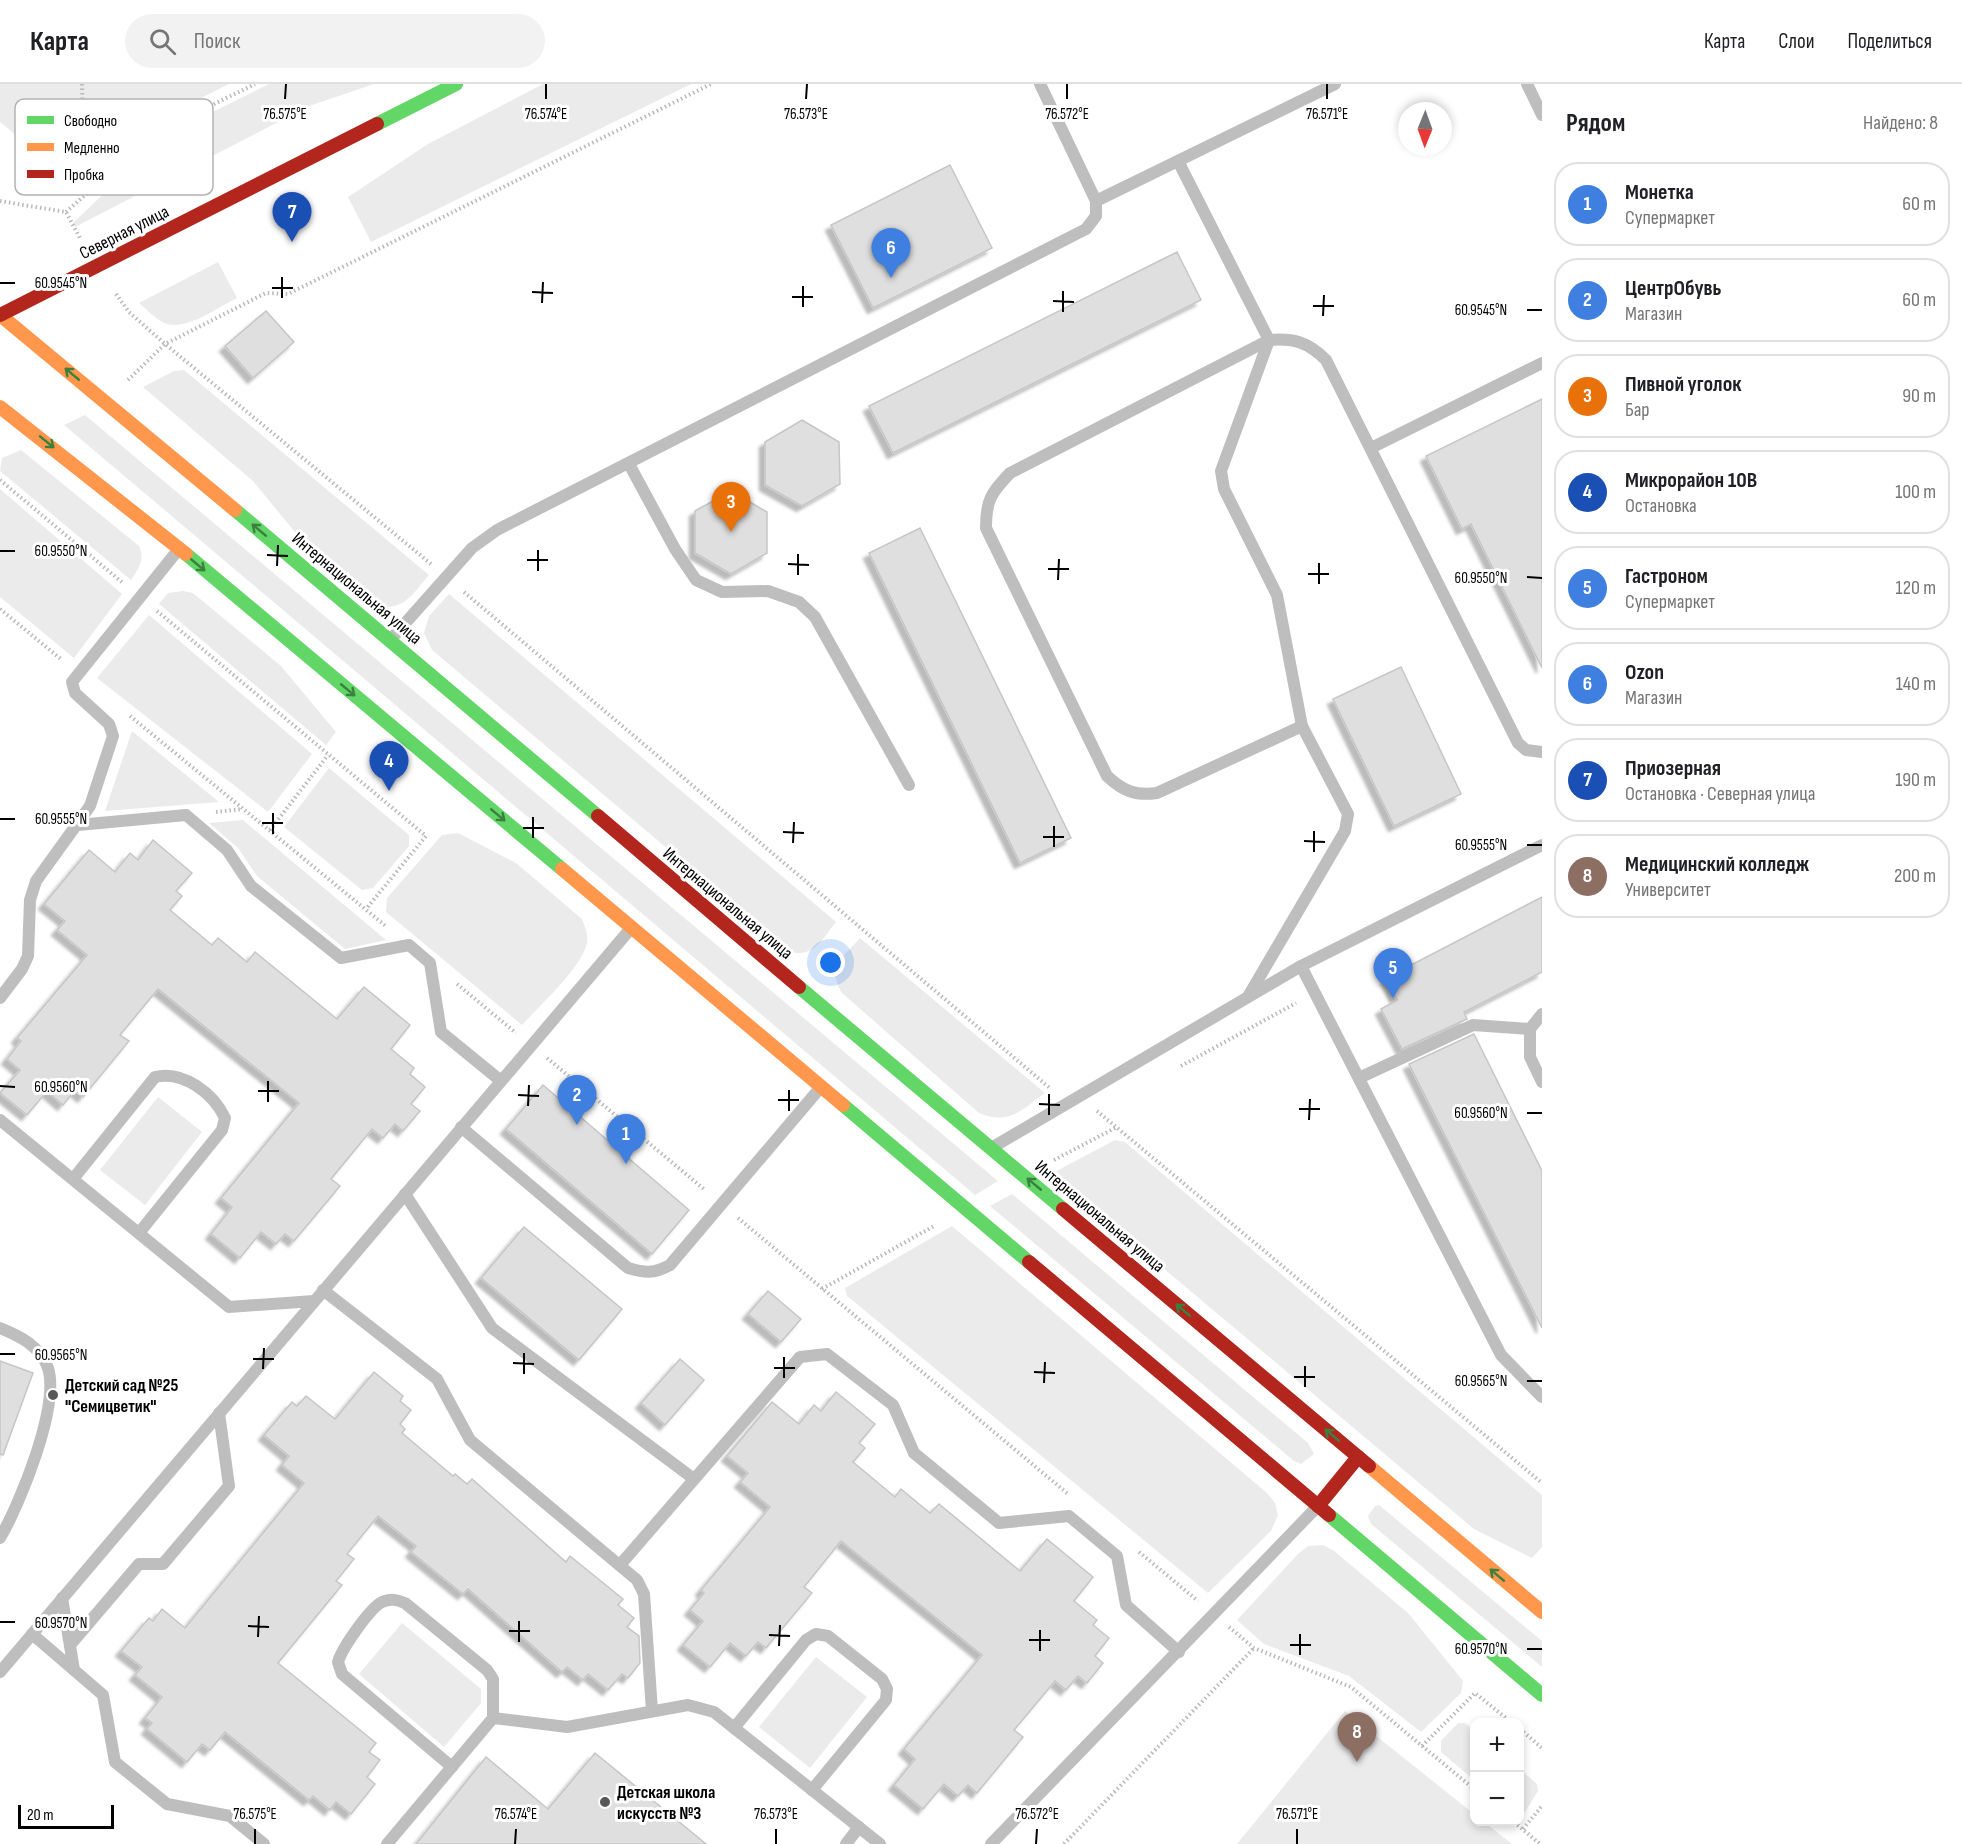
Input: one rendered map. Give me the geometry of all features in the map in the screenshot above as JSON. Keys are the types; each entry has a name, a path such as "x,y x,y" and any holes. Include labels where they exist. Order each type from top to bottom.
{"main road":[{"name":"Северная улица","path":"0,315 456,84"},
{"name":"Интернациональная улица","path":"0,315 391,639 1542,1612"},
{"path":"0,407 178,549 632,927 1542,1695"},
{"path":"1318,1506 1359,1457"}],"lane":[{"path":"391,639 480,540 1086,230 1096,216 1096,201 1040,84"},
{"path":"1096,201 1335,84"},
{"path":"1527,84 1542,115"},
{"path":"1178,161 1269,340 1221,471 1224,489 1277,595 1302,726 1348,814 1345,831 1249,995"},
{"path":"1302,726 1157,793 1140,795 1120,788 1107,776 986,528 986,508 993,490 1011,473 1269,340 1290,339 1304,342 1326,360 1518,743 1526,750 1542,752"},
{"path":"1371,448 1542,363"},
{"path":"629,464 675,549 696,580 722,592 768,591 799,602 815,617 909,785"},
{"path":"0,998 22,969 28,956 30,900 36,881 90,806 113,736 109,724 75,693 72,682 178,549"},
{"path":"78,825 186,815 227,850 251,886 341,958 409,945 430,963 441,1032 501,1081"},
{"path":"991,1148 1301,966 1542,845"},
{"path":"0,1672 632,927"},
{"path":"1301,966 1501,1355 1542,1398"},
{"path":"1542,1014 1530,1029 1530,1057 1542,1082"},
{"path":"1359,1078 1473,1025 1530,1029"},
{"path":"73,1179 155,1077 167,1074 182,1076 219,1106 225,1118 222,1130 139,1233"},
{"path":"461,1127 628,1268 644,1273 656,1272 670,1265 821,1087"},
{"path":"0,1120 229,1307 314,1301"},
{"path":"405,1194 492,1329 694,1479"},
{"path":"323,1290 437,1380 470,1440 637,1580 644,1594 652,1711"},
{"path":"0,1328 30,1342 40,1353 48,1369 50,1389 48,1417 13,1515 0,1538"},
{"path":"620,1565 800,1357 827,1354 893,1405 914,1453 999,1523 1069,1516 1117,1556 1126,1605 1179,1652"},
{"path":"70,1645 139,1564 163,1564 229,1486 219,1413"},
{"path":"991,1844 1318,1506"},
{"path":"62,1598 74,1670"},
{"path":"387,1844 493,1719 493,1679 487,1670 405,1603 392,1599 381,1602 341,1650 338,1662 342,1674 452,1767"},
{"path":"32,1634 102,1695 115,1762 167,1804 230,1816 264,1844"},
{"path":"734,1728 806,1640 816,1634 828,1636 882,1679 887,1689 886,1700 812,1790"},
{"path":"493,1719 567,1727 688,1705 699,1707 714,1712 880,1844"},
{"path":"846,1844 859,1827"}],"path":[{"path":"82,84 83,99"},
{"path":"213,105 255,84"},
{"path":"165,344 266,293 288,294 711,84"},
{"path":"66,212 85,195"},
{"path":"0,201 66,212"},
{"path":"66,212 95,267 129,312 165,344 446,577 1068,1103 1083,1115 1098,1111 1108,1105"},
{"path":"0,480 426,836 366,909 126,712"},
{"path":"0,609 79,674"},
{"path":"270,830 328,755"},
{"path":"430,963 1076,1501"},
{"path":"1170,1072 1315,993"},
{"path":"1098,1111 1542,1483"},
{"path":"1131,1546 1254,1648 1351,1687 1470,1786"},
{"path":"1064,1844 1254,1648"},
{"path":"1422,1746 1475,1693 1506,1718"},
{"path":"1524,1732 1542,1748"},
{"path":"1523,1829 1542,1806"},
{"path":"1520,1826 1540,1844"}],"shaded area":[{"path":"0,84 229,84 199,99 15,99 15,134 0,122"},
{"path":"269,84 374,84 309,106 213,156 213,112"},
{"path":"543,84 691,84 371,242 348,197 428,144"},
{"path":"102,195 137,195 75,227 73,223"},
{"path":"218,262 237,298 210,313 180,325 170,325 159,320 139,303"},
{"path":"184,370 429,575 413,594 396,605 380,607 304,543 253,481 143,387 174,371"},
{"path":"85,415 998,1181 975,1195 64,425"},
{"path":"21,450 139,546 141,560 131,580 0,471 2,458"},
{"path":"0,489 122,594 74,658 0,597"},
{"path":"183,591 193,593 281,666 336,732 326,745 159,604 168,593"},
{"path":"449,594 836,922 822,940 805,952 790,952 432,650 424,633 429,616"},
{"path":"149,615 312,754 268,812 97,678"},
{"path":"132,731 219,802 105,811"},
{"path":"329,768 409,835 409,846 373,888 362,890 284,827"},
{"path":"243,820 386,940 345,949 257,876 238,848 209,823"},
{"path":"458,833 516,863 582,919 585,928 587,942 578,963 522,1025 386,912 387,898 442,835"},
{"path":"860,938 1045,1093 1007,1117 979,1113 842,993 837,984 836,969 838,963"},
{"path":"158,1097 202,1132 145,1205 100,1170"},
{"path":"1115,1140 1125,1142 1542,1495 1542,1547 1532,1558 1474,1529 1051,1174"},
{"path":"1012,1194 1308,1443 1314,1454 1301,1464 1294,1461 990,1206"},
{"path":"952,1226 1267,1493 1275,1503 1278,1515 1271,1531 1208,1593 847,1296 845,1288"},
{"path":"1379,1505 1542,1641 1542,1667 1371,1524 1368,1516 1375,1506"},
{"path":"1323,1545 1333,1550 1409,1614 1463,1681 1461,1693 1421,1732 1349,1676 1264,1644 1237,1620 1298,1554 1308,1546"},
{"path":"402,1623 481,1689 481,1703 444,1747 359,1674"},
{"path":"816,1657 867,1697 810,1768 759,1727"},
{"path":"1345,1711 1470,1811 1470,1826 1489,1826 1512,1844 1237,1844"},
{"path":"1458,1723 1465,1723 1470,1727 1470,1777 1441,1752 1441,1741"},
{"path":"1524,1773 1537,1784 1538,1791 1525,1812"}],"building":[{"path":"950,165 992,248 873,308 831,225"},
{"path":"1177,252 1201,300 893,453 869,406"},
{"path":"266,311 294,342 253,378 225,346"},
{"path":"1542,399 1542,668 1471,524 1462,529 1426,456"},
{"path":"802,420 839,442 840,484 802,506 765,485 765,442"},
{"path":"731,491 767,512 767,553 731,574 695,553 695,511"},
{"path":"920,528 1071,838 1020,863 869,553"},
{"path":"1401,667 1461,794 1394,826 1333,699"},
{"path":"153,840 192,873 176,891 182,896 170,910 212,945 218,938 247,962 255,952 337,1019 364,987 410,1025 391,1049 414,1068 410,1074 425,1087 411,1104 420,1111 403,1131 395,1124 383,1138 372,1129 331,1179 340,1186 294,1241 285,1234 276,1244 261,1232 240,1258 211,1234 232,1207 221,1198 299,1103 158,989 120,1035 129,1041 83,1097 75,1090 63,1105 47,1091 27,1115 0,1093 20,1070 7,1059 21,1041 17,1038 87,955 57,930 65,921 44,904 89,850 115,872 130,853 138,860"},
{"path":"1542,897 1542,972 1464,1012 1467,1019 1402,1049 1381,1009 1397,1000 1386,978"},
{"path":"1474,1034 1542,1171 1542,1328 1409,1064"},
{"path":"543,1085 689,1210 652,1254 506,1129"},
{"path":"524,1227 622,1309 579,1360 481,1278"},
{"path":"768,1291 801,1319 781,1342 748,1314"},
{"path":"680,1359 704,1380 665,1425 641,1403"},
{"path":"0,1361 33,1373 3,1455 0,1454"},
{"path":"374,1372 403,1396 400,1401 411,1410 400,1424 405,1429 402,1433 453,1476 455,1474 467,1484 472,1479 566,1562 570,1556 623,1599 618,1605 634,1618 627,1627 639,1636 640,1663 628,1678 622,1674 608,1690 588,1674 583,1680 567,1667 562,1672 468,1589 463,1594 411,1552 416,1546 378,1516 347,1554 354,1559 336,1581 342,1585 278,1663 376,1743 369,1752 380,1760 367,1777 375,1784 351,1814 336,1802 330,1810 313,1796 309,1800 225,1732 210,1750 202,1744 187,1762 147,1729 152,1723 145,1718 162,1697 135,1675 142,1667 121,1651 149,1618 153,1621 162,1609 185,1628 304,1483 282,1465 289,1456 264,1435 292,1402 297,1406 306,1396 335,1419"},
{"path":"836,1392 875,1424 859,1443 865,1448 853,1462 895,1497 901,1489 930,1513 939,1504 1020,1571 1047,1539 1093,1577 1074,1601 1097,1620 1093,1625 1109,1638 1095,1656 1103,1663 1087,1683 1078,1676 1066,1690 1055,1681 1014,1730 1023,1737 977,1793 968,1785 958,1796 944,1784 923,1809 894,1785 915,1759 904,1749 982,1655 841,1541 804,1587 812,1593 766,1648 758,1642 746,1656 730,1643 710,1667 683,1645 703,1621 690,1610 704,1593 701,1590 770,1507 740,1482 748,1473 727,1456 772,1402 799,1424 814,1405 821,1411"},
{"name":"Детская школа искусств №3","path":"595,1753 706,1844 416,1844 486,1757 548,1809"}],"traffic: fast":[{"path":"377,124 456,84"},
{"path":"235,510 598,816"},
{"path":"186,554 562,869"},
{"path":"799,987 1063,1209"},
{"path":"843,1105 1029,1262"},
{"path":"1329,1515 1542,1695"}],"traffic: slow":[{"path":"0,315 235,510"},
{"path":"0,407 186,554"},
{"path":"562,869 843,1105"},
{"path":"1369,1466 1542,1612"}],"traffic: jam":[{"path":"0,315 377,124"},
{"path":"598,816 799,987"},
{"path":"1063,1209 1369,1466"},
{"path":"1029,1262 1329,1515"},
{"path":"1318,1506 1358,1457"}],"place":[{"name":"Приозерная","path":"292,242"},
{"name":"Ozon","path":"891,278"},
{"name":"Пивной уголок","path":"731,532"},
{"name":"Микрорайон 10В","path":"389,791"},
{"name":"Гастроном","path":"1393,998"},
{"name":"ЦентрОбувь","path":"577,1125"},
{"name":"Монетка","path":"626,1164"},
{"name":"Детский сад №25 \"Семицветик\"","path":"53,1395"},
{"name":"Медицинский колледж","path":"1357,1762"},
{"name":"Детская школа искусств №3","path":"605,1802"}]}
